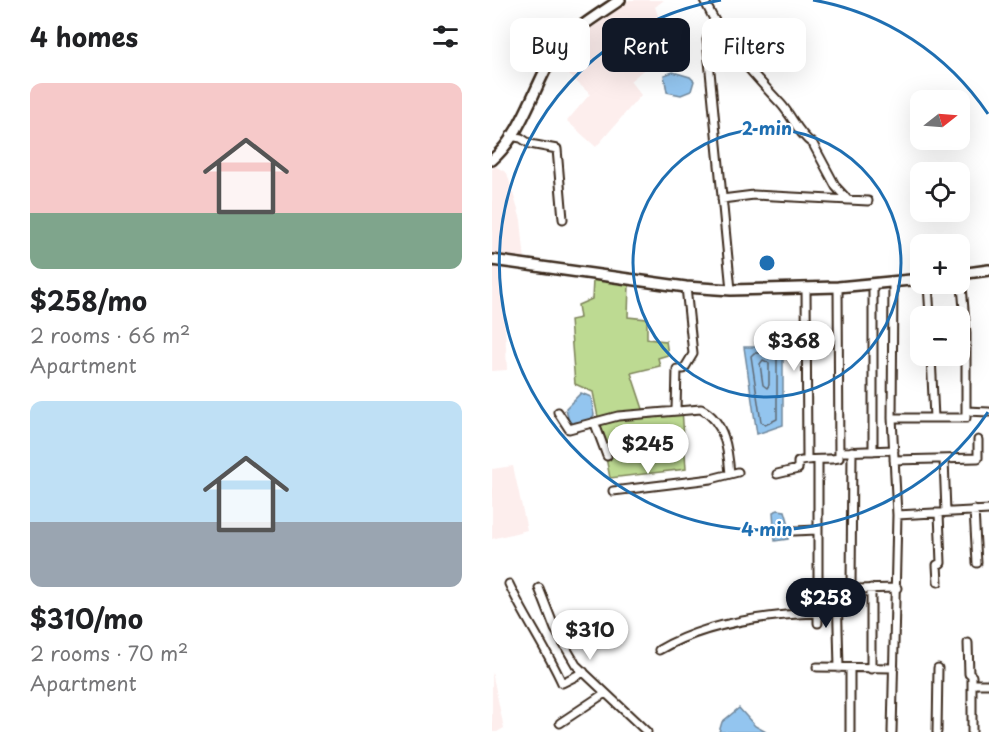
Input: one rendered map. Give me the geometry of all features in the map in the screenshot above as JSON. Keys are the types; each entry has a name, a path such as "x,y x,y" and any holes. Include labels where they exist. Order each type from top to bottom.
{"street":[{"path":"492,160 501,152 556,50 587,23 620,0"},
{"path":"704,0 713,18"},
{"path":"710,72 731,290"},
{"path":"751,72 781,104 806,140 813,144 836,187 848,201"},
{"path":"510,136 520,138 530,144 557,149 562,219"},
{"path":"722,199 754,195 868,201"},
{"path":"492,260 686,287 731,290 806,286 837,287 910,281"},
{"path":"970,273 989,270"},
{"path":"892,732 897,588 897,515 892,418 893,283"},
{"path":"873,285 873,451"},
{"path":"806,286 807,459"},
{"path":"676,410 677,369 684,369 693,354 686,287"},
{"path":"777,474 798,469 798,462 807,459 818,461 838,458 837,287"},
{"path":"892,418 966,418 966,333 962,294"},
{"path":"932,366 934,418"},
{"path":"558,412 569,429 595,424 618,416 676,410 701,409 712,416 726,440 734,473 613,491"},
{"path":"966,411 989,412"},
{"path":"595,424 607,456"},
{"path":"894,460 978,458 978,440"},
{"path":"839,452 894,450"},
{"path":"851,588 852,451"},
{"path":"938,582 937,565 941,563 944,459"},
{"path":"818,461 818,623"},
{"path":"974,510 977,563"},
{"path":"897,515 989,510"},
{"path":"794,531 817,530"},
{"path":"509,584 535,635 548,651 562,682 584,672"},
{"path":"539,588 562,642 584,672 646,732"},
{"path":"871,669 872,588"},
{"path":"818,590 897,588"},
{"path":"837,589 839,668"},
{"path":"660,650 695,632 763,619 818,613"},
{"path":"968,643 969,674 972,676 973,684 972,732"},
{"path":"817,666 894,668"},
{"path":"850,668 850,732"},
{"path":"937,732 938,668"},
{"path":"973,684 989,684"},
{"path":"560,723 605,693"}],"shaded area":[{"path":"629,0 664,0 655,7 659,18 605,18"},
{"path":"602,20 602,72 641,72 630,81 641,95 596,147 567,121 590,94 566,72 590,72 590,29"},
{"path":"495,166 507,173 521,220 525,261 502,261 507,370 492,371 492,169"},
{"path":"513,466 527,530 492,539 492,469"},
{"path":"492,672 504,728 497,732 492,732"}],"green space":[{"path":"593,280 629,284 628,317 647,319 647,339 666,341 668,355 658,358 660,366 631,373 643,409 682,408 686,469 610,478 593,392 575,384 570,320 580,318 578,305 592,299"}],"water":[{"path":"673,72 690,77 694,81 691,91 681,95 667,92 664,75"},
{"path":"744,347 783,347 783,425 757,434"},
{"path":"581,393 591,397 594,415 589,421 569,423 566,408"},
{"path":"785,511 788,521 788,539 775,541 773,512"},
{"path":"739,708 755,726 766,732 719,732 722,722"}]}
